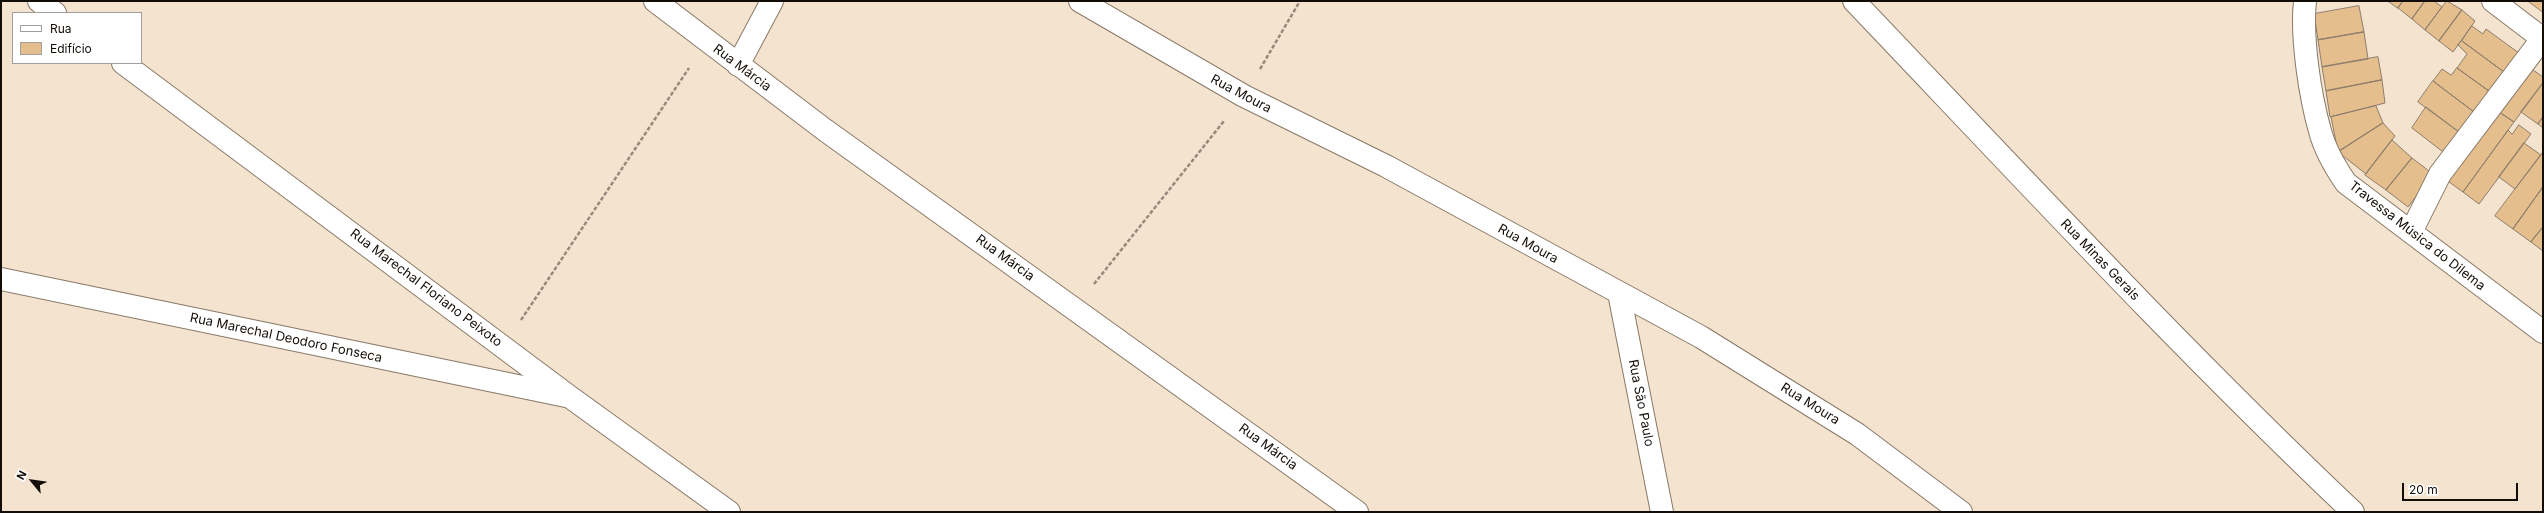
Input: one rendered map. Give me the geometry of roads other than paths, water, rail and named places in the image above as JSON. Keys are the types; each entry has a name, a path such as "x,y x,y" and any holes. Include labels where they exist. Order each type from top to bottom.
{"street":[{"path":"39,1 54,12"},
{"name":"Rua Márcia","path":"655,1 738,65 1357,512"},
{"path":"738,65 772,1"},
{"name":"Rua Moura","path":"1080,1 1244,96 1386,166 1701,336 1857,434 1961,512"},
{"name":"Rua Minas Gerais","path":"1854,1 2051,210 2279,442 2353,512"},
{"name":"Travessa Música do Dilema","path":"2305,1 2303,16 2308,65 2320,131 2333,163 2346,183 2543,332"},
{"path":"2411,232 2440,174 2543,39 2493,1"},
{"name":"Rua Marechal Floriano Peixoto","path":"124,64 504,346 570,397 729,512"},
{"name":"Rua Marechal Deodoro Fonseca","path":"1,279 570,397"},
{"name":"Rua São Paulo","path":"1619,293 1662,512"}]}
